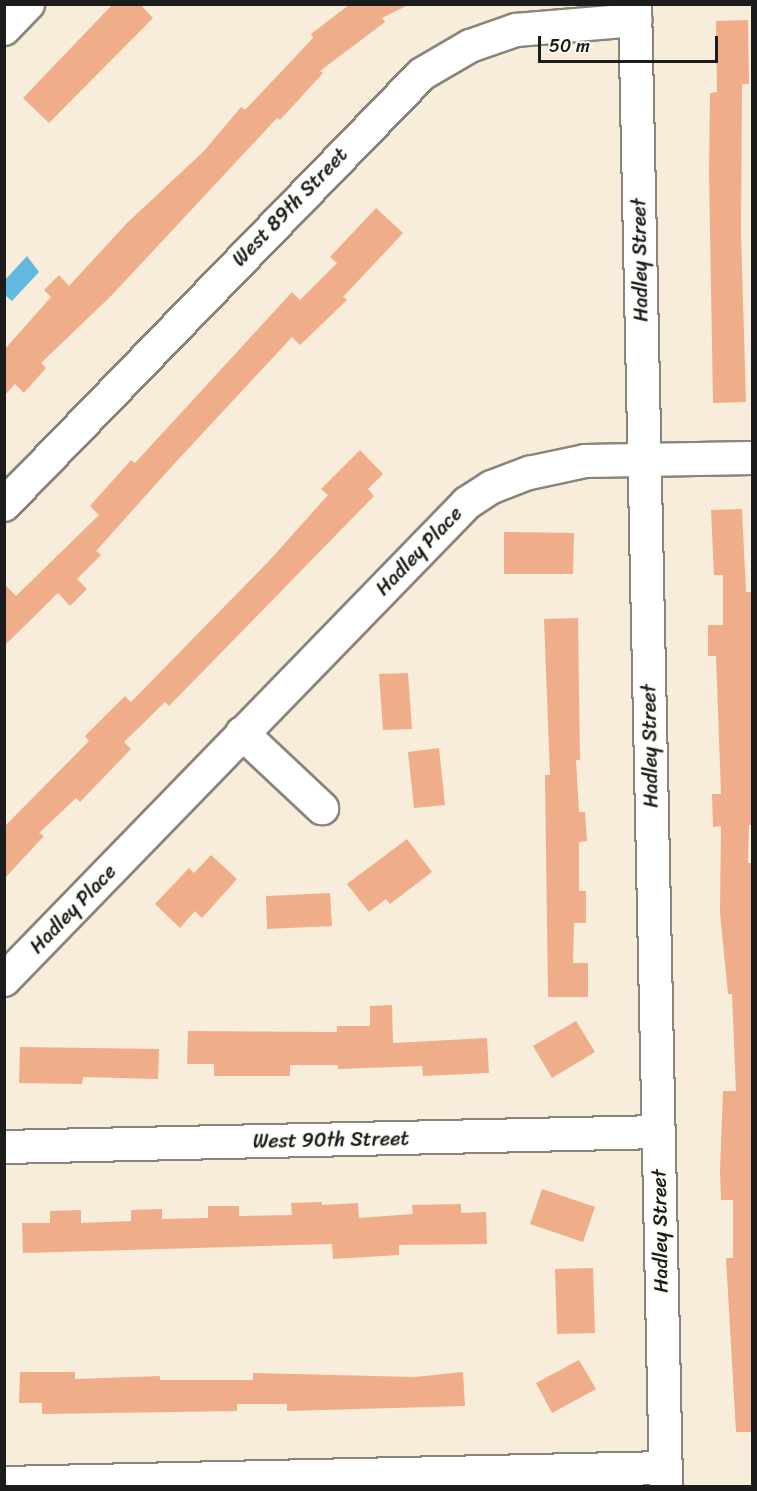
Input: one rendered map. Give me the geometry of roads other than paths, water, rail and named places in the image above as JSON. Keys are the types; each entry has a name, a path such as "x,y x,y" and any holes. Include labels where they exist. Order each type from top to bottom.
{"street":[{"path":"4,29 28,4"},
{"name":"Hadley Street","path":"635,12 665,1477"},
{"name":"West 89th Street","path":"4,505 422,74 470,46 516,30 635,12"},
{"path":"645,460 753,458"},
{"name":"Hadley Place","path":"4,980 466,503 492,487 529,473 585,462 645,460"},
{"path":"242,733 322,808"},
{"name":"West 90th Street","path":"4,1147 658,1132"},
{"path":"4,1483 665,1477"}],"water":[{"path":"27,256 39,272 12,301 5,295 5,280"}]}
